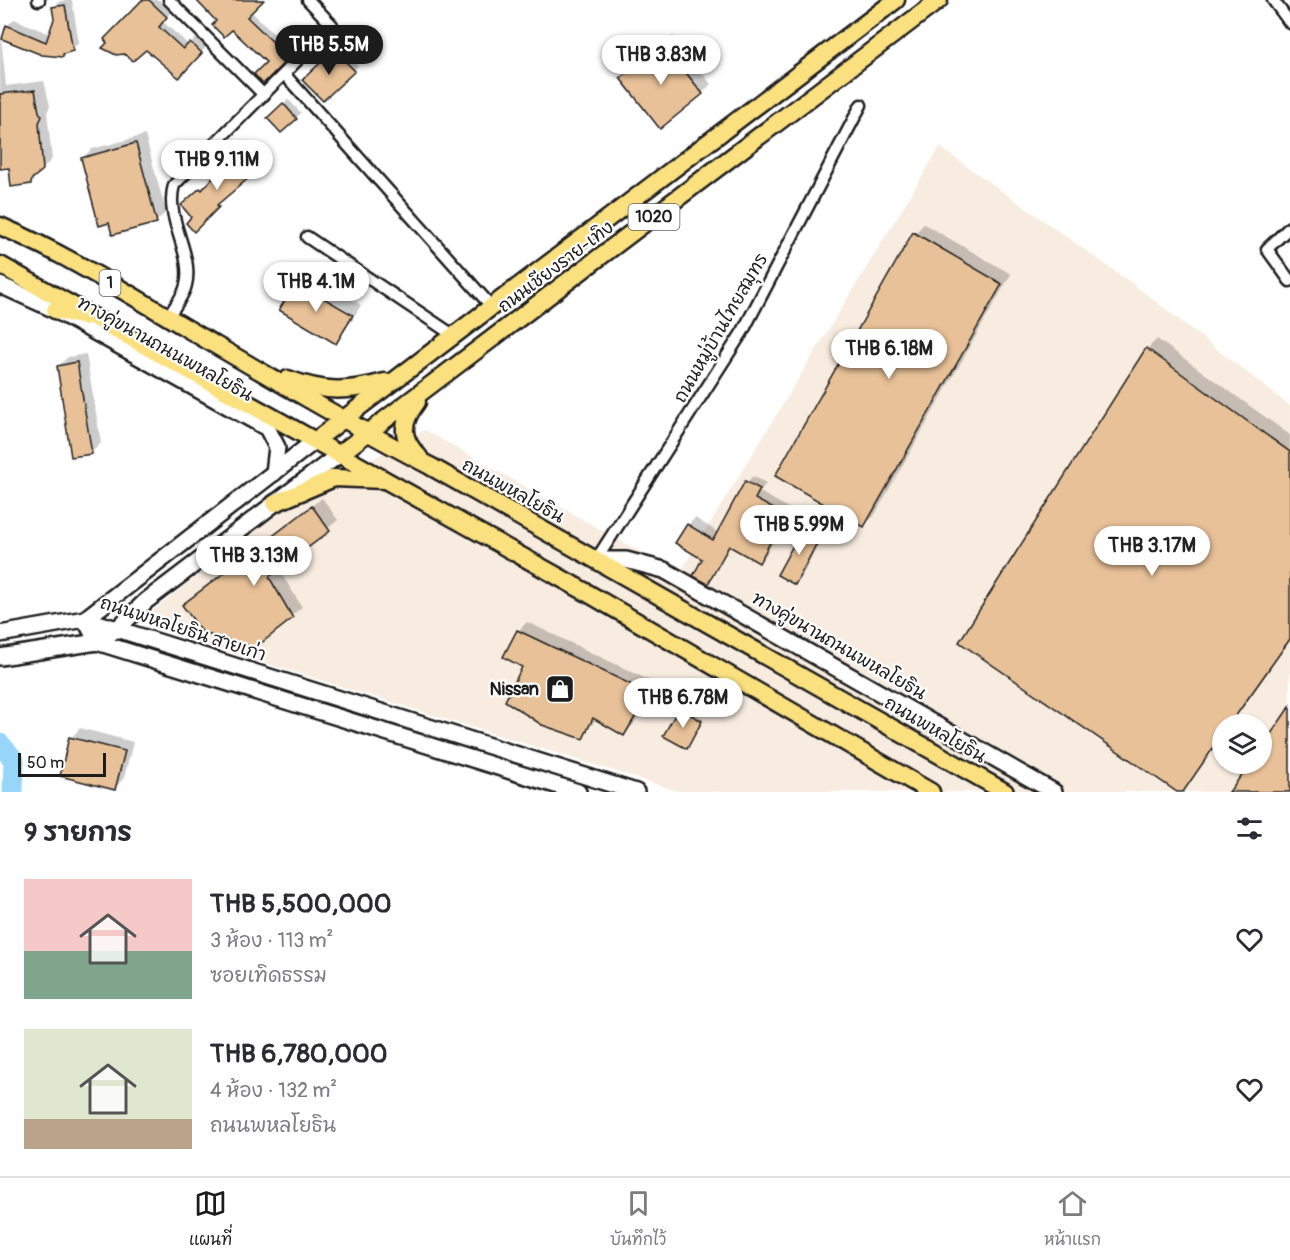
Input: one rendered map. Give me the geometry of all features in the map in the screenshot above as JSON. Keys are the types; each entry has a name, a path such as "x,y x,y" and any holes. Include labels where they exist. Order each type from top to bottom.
{"main road":[{"name":"1020","path":"316,440 896,0"},
{"name":"ถนนเชียงราย-เทิง","path":"368,434 939,0"},
{"name":"ถนนพหลโยธิน","path":"0,226 32,240 341,419 430,466 1005,792"},
{"name":"1","path":"0,265 341,453 931,792"},
{"name":"ทางคู่ขนานถนนพหลโยธิน","path":"0,285 55,310 267,428 277,447 273,472"},
{"path":"55,310 103,321"},
{"path":"248,364 327,391 355,390 396,379"},
{"path":"426,389 408,416 403,433 407,445 430,466"},
{"name":"1020","path":"341,453 368,434"},
{"path":"0,634 85,619 316,440"},
{"path":"0,657 97,642 117,629 146,601 341,453"},
{"path":"275,503 334,478 387,480"},
{"name":"ทางคู่ขนานถนนพหลโยธิน","path":"596,560 626,560 664,570 1054,792"},
{"path":"146,601 136,625 154,641"},
{"name":"ถนนพหลโยธิน สายเก่า","path":"85,619 636,792"},
{"name":"ถนนพหลโยธิน สายเก่า","path":"85,619 97,642 578,792"}],"street":[{"path":"169,0 264,95"},
{"path":"168,317 186,286 187,272 171,206 174,184 285,75 332,25 308,0"},
{"path":"1273,0 1290,23"},
{"path":"285,75 492,306"},
{"name":"ถนนหมู่บ้านไทยสมุทร","path":"596,560 743,331 861,105"},
{"path":"1290,227 1267,249 1290,281"},
{"path":"307,237 453,335"}],"shaded area":[{"path":"940,147 1137,287 1290,406 1290,792 681,792 220,649 151,612 278,511 425,430 679,574"}],"building":[{"path":"142,0 149,0 167,17 159,27 183,49 190,42 202,53 179,78 146,50 133,61 124,54 116,55 102,48 107,43 104,39"},
{"path":"196,0 264,0 247,17 276,45 296,25 308,38 263,84 254,74 266,62 232,30 224,37 212,25 216,21"},
{"path":"65,5 73,51 63,54 63,57 42,55 2,39 6,25 46,42 54,19 52,7"},
{"path":"663,44 703,94 660,129 620,78"},
{"path":"334,50 355,71 323,101 302,80"},
{"path":"35,90 39,112 42,116 39,123 43,170 32,179 31,184 11,187 9,168 0,169 0,94"},
{"path":"283,103 297,119 281,133 267,118"},
{"path":"136,143 157,223 112,235 109,223 99,226 81,158"},
{"path":"237,152 257,171 217,205 219,207 194,232 186,223 191,217 181,205 200,188 202,190"},
{"path":"913,232 1002,284 864,527 775,476"},
{"path":"296,282 353,315 336,344 279,310"},
{"path":"1146,348 1290,452 1290,639 1237,714 1212,714 1212,750 1183,792 1177,792 959,642"},
{"path":"77,362 92,454 71,457 57,366"},
{"path":"745,481 760,489 755,499 785,515 759,563 729,546 708,584 693,576 702,559 675,543 687,524 713,540"},
{"path":"312,506 330,531 269,577 293,618 255,648 203,633 182,605"},
{"path":"803,527 820,537 795,585 777,575"},
{"name":"Nissan","path":"517,630 649,693 624,736 593,718 583,739 542,725 505,701 522,667 503,657"},
{"path":"1290,706 1290,792 1229,792 1242,774 1272,774 1272,732"},
{"path":"679,708 702,721 687,749 663,736"},
{"path":"69,737 125,751 115,790 60,776"}],"waterway":[{"path":"0,744 14,760 13,792"}],"place":[{"name":"Nissan","path":"560,689"}]}
